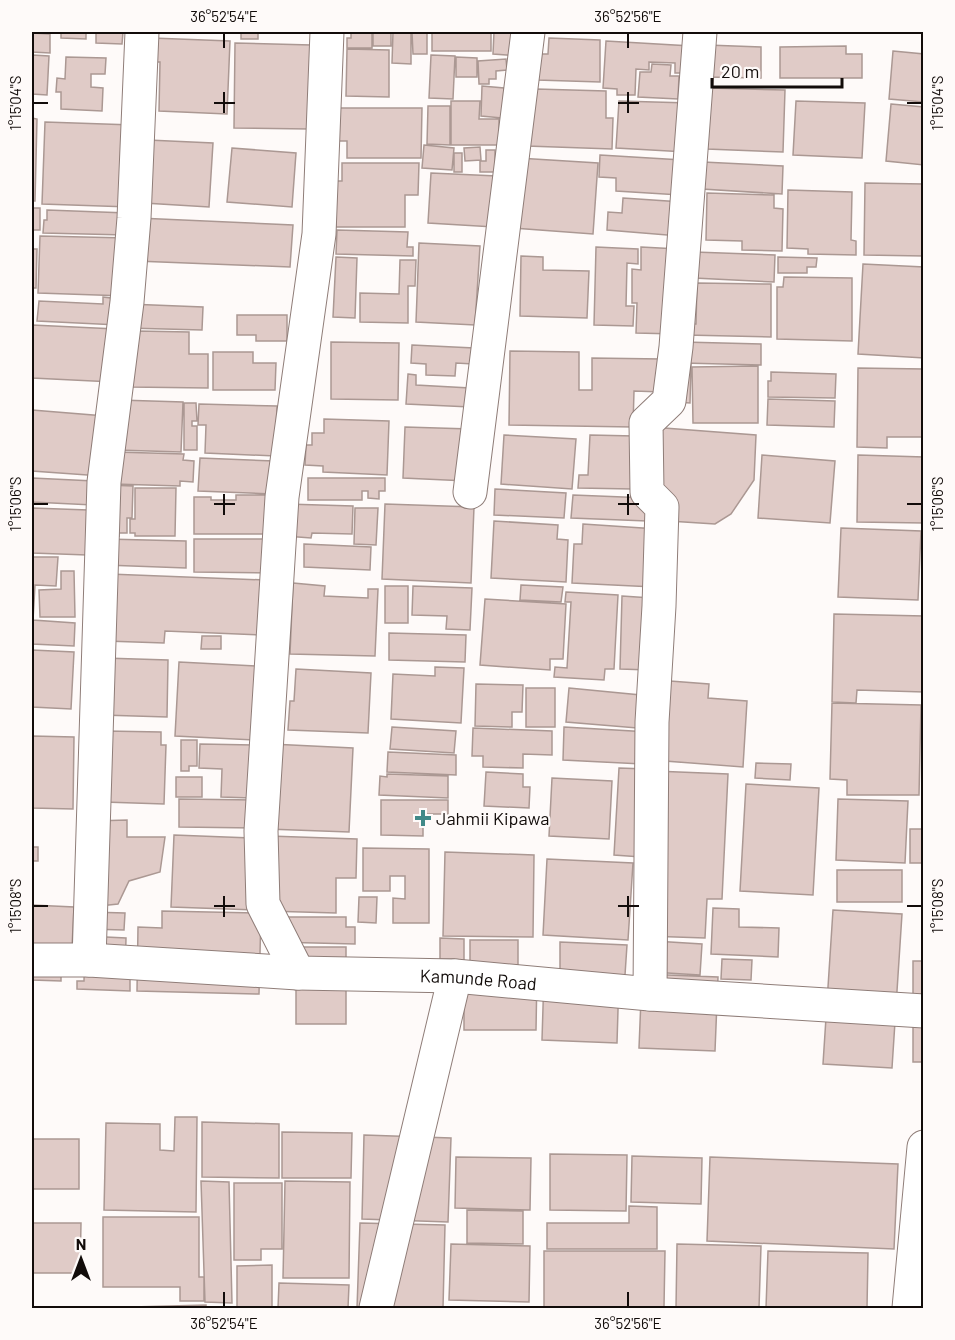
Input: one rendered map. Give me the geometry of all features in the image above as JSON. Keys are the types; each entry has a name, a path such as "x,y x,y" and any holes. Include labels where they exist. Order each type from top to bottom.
{"street":[{"path":"89,960 104,482 127,302 134,218 142,32"},
{"path":"298,973 263,904 261,831 282,497 319,234 327,32"},
{"path":"470,492 528,32"},
{"path":"650,994 652,722 662,507 647,492 646,423 669,400 672,379 700,32"},
{"name":"Kamunde Road","path":"32,960 89,960 298,973 455,976 650,994 924,1011"},
{"path":"376,1308 455,976"},
{"path":"909,1308 924,1147"}],"building":[{"path":"61,32 86,32 86,39 61,38"},
{"path":"96,32 123,32 122,44 96,43"},
{"path":"241,32 258,32 258,39 241,39"},
{"path":"351,32 372,32 372,48 347,48 347,38 351,38"},
{"path":"373,32 391,32 391,46 373,46"},
{"path":"393,32 411,32 411,64 392,63"},
{"path":"412,32 427,32 427,54 413,54"},
{"path":"432,32 491,32 491,51 432,51"},
{"path":"494,32 523,32 522,56 493,54"},
{"path":"32,33 50,34 50,53 32,52"},
{"path":"152,38 230,41 227,114 159,111 160,62 152,62"},
{"path":"549,38 600,40 600,82 537,80 538,54 548,54"},
{"path":"606,41 691,46 681,73 675,73 675,63 649,62 649,70 636,69 635,95 617,95 617,89 603,88"},
{"path":"235,43 311,45 309,129 234,128"},
{"path":"707,45 761,47 761,78 706,77"},
{"path":"846,46 846,54 862,54 862,78 780,78 780,47"},
{"path":"347,49 389,50 389,97 346,96"},
{"path":"893,51 924,54 924,102 889,99"},
{"path":"32,55 49,56 47,95 32,94"},
{"path":"431,55 455,56 453,99 429,98"},
{"path":"66,57 106,58 105,74 91,74 91,87 103,88 102,111 61,109 61,92 56,92 57,78 65,79"},
{"path":"456,57 477,58 477,77 456,77"},
{"path":"506,59 507,70 496,71 496,79 489,79 489,84 479,84 478,61"},
{"path":"652,64 671,65 670,76 679,76 678,99 638,97 640,72 651,72"},
{"path":"482,86 504,88 502,118 481,116"},
{"path":"709,88 785,90 783,152 707,149"},
{"path":"536,89 606,91 606,118 613,118 612,149 527,146"},
{"path":"451,101 480,101 479,119 499,119 499,145 451,145"},
{"path":"619,101 689,103 686,152 616,148"},
{"path":"796,101 865,103 862,158 793,155"},
{"path":"891,104 924,107 924,165 886,161"},
{"path":"428,106 450,106 450,145 427,144"},
{"path":"330,108 422,108 421,158 347,158 347,141 330,141"},
{"path":"32,118 37,119 35,201 32,201"},
{"path":"45,122 133,125 130,207 42,204"},
{"path":"148,140 213,143 209,207 144,203"},
{"path":"424,145 454,148 452,170 422,168"},
{"path":"480,147 481,160 465,161 464,148"},
{"path":"232,148 296,153 292,207 227,202"},
{"path":"486,150 495,150 495,160 499,160 499,172 480,172 480,161 486,161"},
{"path":"454,153 462,153 462,172 454,172"},
{"path":"600,155 682,160 680,195 616,191 616,178 599,177"},
{"path":"518,158 598,163 593,234 513,228"},
{"path":"703,162 783,166 782,194 702,189"},
{"path":"342,163 419,163 418,195 405,195 405,227 336,227 336,181 342,181"},
{"path":"431,173 497,176 494,227 428,223"},
{"path":"865,183 924,184 924,256 864,255"},
{"path":"788,190 852,192 851,240 856,241 856,255 808,254 808,249 787,248"},
{"path":"707,193 774,195 774,208 783,209 782,251 742,250 742,241 706,240"},
{"path":"623,198 682,202 679,236 607,230 608,212 622,213"},
{"path":"32,208 40,208 40,230 32,230"},
{"path":"47,210 127,213 126,235 43,233"},
{"path":"138,218 293,225 290,267 136,261"},
{"path":"337,230 408,232 407,247 413,247 413,256 336,254"},
{"path":"40,236 127,238 126,296 38,293"},
{"path":"419,243 480,246 475,325 416,322"},
{"path":"596,247 638,249 638,264 627,263 626,306 634,306 633,326 594,325"},
{"path":"641,247 678,249 675,334 636,333 637,303 632,303 632,269 641,270"},
{"path":"32,249 37,249 36,288 32,288"},
{"path":"694,252 775,255 774,282 694,278"},
{"path":"521,256 543,257 543,270 589,271 587,318 520,316"},
{"path":"336,257 357,258 355,318 333,317"},
{"path":"778,257 817,258 816,267 807,267 807,273 778,273"},
{"path":"400,260 416,260 415,286 408,286 408,323 360,322 360,293 399,294"},
{"path":"863,264 924,267 924,358 858,354"},
{"path":"784,277 852,278 852,341 777,339 777,287 783,287"},
{"path":"697,283 771,284 771,337 686,335 687,324 696,324"},
{"path":"103,297 119,299 118,325 37,321 39,301 103,304"},
{"path":"128,304 203,307 202,330 127,328"},
{"path":"237,315 287,315 287,341 256,341 256,335 237,335"},
{"path":"32,325 116,329 113,382 32,378"},
{"path":"137,331 189,332 189,354 208,354 208,388 129,387"},
{"path":"331,342 399,343 398,400 331,399"},
{"path":"683,342 761,344 761,365 683,363"},
{"path":"412,345 474,348 473,364 456,363 455,376 426,375 426,364 411,363"},
{"path":"510,351 579,352 579,390 592,390 592,358 662,359 662,392 634,391 633,427 509,425"},
{"path":"213,352 253,352 253,363 276,363 275,390 213,390"},
{"path":"677,364 691,364 690,403 676,402"},
{"path":"758,366 758,423 693,423 692,367"},
{"path":"858,368 924,369 924,437 887,437 887,448 857,447"},
{"path":"771,372 836,374 835,398 768,397 768,381 771,381"},
{"path":"408,374 416,375 416,385 470,388 470,407 406,404"},
{"path":"768,399 835,401 834,427 767,425"},
{"path":"119,400 183,402 181,452 117,450"},
{"path":"184,403 196,403 197,421 192,421 192,426 197,426 197,450 184,450"},
{"path":"199,404 277,406 275,456 205,453 206,425 198,425"},
{"path":"32,410 105,416 101,476 32,471"},
{"path":"324,419 389,421 387,475 323,472 323,466 305,465 306,445 312,445 312,433 324,433"},
{"path":"405,427 470,429 467,481 403,478"},
{"path":"651,427 756,435 754,480 731,514 715,524 669,521 670,492 653,488"},
{"path":"504,435 576,439 572,489 501,484"},
{"path":"590,435 634,436 632,489 578,488 579,475 588,475"},
{"path":"115,452 184,454 183,460 194,461 193,482 180,481 180,486 114,484"},
{"path":"762,455 835,461 830,523 758,518"},
{"path":"858,455 924,457 924,523 857,522"},
{"path":"200,458 274,461 273,494 198,491"},
{"path":"32,478 94,481 93,505 32,502"},
{"path":"308,478 385,478 385,491 379,491 379,499 368,498 368,491 362,491 362,500 308,500"},
{"path":"107,485 133,486 132,518 127,518 127,533 119,533 119,537"},
{"path":"135,488 176,488 175,536 135,536 135,533 130,533 130,519 135,519"},
{"path":"495,489 566,493 564,518 494,515"},
{"path":"236,495 273,495 264,534 194,534 194,497 236,500"},
{"path":"573,495 648,498 647,521 571,518"},
{"path":"286,504 353,506 352,534 312,533 311,538 285,536"},
{"path":"385,504 474,507 471,583 382,579"},
{"path":"32,508 88,510 87,555 32,553"},
{"path":"355,508 378,508 376,545 354,544"},
{"path":"494,521 558,525 557,539 568,540 566,582 491,578"},
{"path":"583,524 657,529 654,587 572,583 574,544 582,544"},
{"path":"841,528 921,531 918,600 838,597"},
{"path":"106,539 186,541 186,568 105,565"},
{"path":"194,539 274,539 274,573 194,572"},
{"path":"304,544 371,547 370,570 304,567"},
{"path":"32,557 58,557 56,586 35,585 33,620 75,623 74,646 32,644"},
{"path":"61,571 74,571 75,617 40,617 39,590 61,589"},
{"path":"109,574 264,580 261,635 165,631 164,643 106,641"},
{"path":"293,583 325,586 324,596 368,598 368,589 378,589 375,656 290,654"},
{"path":"521,585 563,587 561,602 520,600"},
{"path":"385,586 408,586 408,623 385,623"},
{"path":"413,586 472,588 470,630 446,629 447,616 412,615"},
{"path":"566,592 618,595 614,669 605,669 604,680 554,677 555,667 567,668 571,602 565,602"},
{"path":"622,596 651,598 649,670 620,669"},
{"path":"485,599 566,604 563,659 550,659 550,670 480,665"},
{"path":"834,614 924,616 924,692 857,690 856,703 832,702"},
{"path":"389,633 466,635 465,662 389,660"},
{"path":"202,636 221,636 221,649 201,649"},
{"path":"32,650 74,652 71,709 32,707"},
{"path":"104,658 168,660 167,717 102,715"},
{"path":"179,662 258,666 254,740 175,736"},
{"path":"435,667 464,668 461,723 391,719 393,674 435,676"},
{"path":"296,669 371,673 368,733 288,730 290,701 294,701"},
{"path":"670,681 709,684 708,698 747,701 743,767 665,761"},
{"path":"476,684 523,685 522,712 512,712 512,727 475,726"},
{"path":"526,688 555,688 555,727 526,727"},
{"path":"569,688 651,696 649,729 566,722"},
{"path":"832,703 921,705 919,795 847,795 847,780 830,779"},
{"path":"392,727 456,731 454,753 390,749"},
{"path":"564,727 649,732 642,764 563,760"},
{"path":"473,728 552,731 552,755 523,754 523,768 483,767 483,756 472,756"},
{"path":"106,731 161,732 161,745 166,745 164,804 104,802"},
{"path":"32,736 74,737 73,809 32,808"},
{"path":"181,740 197,740 197,766 189,766 189,771 181,771"},
{"path":"200,744 253,745 252,798 221,797 222,769 199,768"},
{"path":"271,744 353,748 349,832 267,829"},
{"path":"388,752 456,755 456,775 387,772"},
{"path":"756,763 791,764 790,780 755,778"},
{"path":"619,768 646,769 641,857 614,855"},
{"path":"654,771 728,774 722,899 707,899 705,938 646,936"},
{"path":"486,772 523,774 523,787 530,787 529,808 484,806"},
{"path":"387,774 448,776 448,798 379,795 380,776 387,777"},
{"path":"176,777 202,777 202,797 176,797"},
{"path":"552,778 612,781 609,839 549,836"},
{"path":"746,784 819,788 813,895 740,891"},
{"path":"179,799 258,800 258,828 179,827"},
{"path":"838,799 908,801 905,863 836,860"},
{"path":"381,800 448,800 448,814 423,814 423,836 381,835"},
{"path":"127,820 127,837 165,837 160,872 129,881 118,904 90,907 94,821"},
{"path":"910,829 924,829 924,863 910,863"},
{"path":"174,835 251,838 258,910 171,907"},
{"path":"269,836 357,839 356,878 336,878 336,913 267,911"},
{"path":"32,847 38,847 38,861 32,861"},
{"path":"363,848 429,849 429,923 393,923 393,898 405,899 405,876 390,876 390,891 363,891"},
{"path":"445,852 534,855 533,937 443,936"},
{"path":"547,859 633,863 628,940 543,935"},
{"path":"837,870 902,870 902,902 837,902"},
{"path":"359,897 377,897 376,923 358,922"},
{"path":"32,905 74,907 71,967 61,967 61,981 32,980"},
{"path":"713,908 739,909 739,927 779,928 778,957 711,954"},
{"path":"833,910 902,914 892,1068 823,1064"},
{"path":"162,911 261,913 259,994 137,991 138,927 162,928"},
{"path":"89,912 125,913 124,930 88,929"},
{"path":"275,917 346,917 346,927 355,927 355,944 274,942"},
{"path":"85,936 126,938 125,977 130,977 130,991 77,989 77,981 84,981"},
{"path":"440,938 464,939 464,967 454,967 454,959 440,959"},
{"path":"470,940 518,940 518,965 470,965"},
{"path":"654,941 702,944 700,975 651,972"},
{"path":"560,942 627,945 625,975 560,973"},
{"path":"296,947 346,947 346,1024 296,1024"},
{"path":"722,959 752,960 751,980 721,979"},
{"path":"913,961 924,961 924,1062 913,1062"},
{"path":"464,973 537,974 536,1030 464,1030"},
{"path":"642,974 718,977 715,1051 639,1048"},
{"path":"544,975 619,977 617,1043 542,1040"},
{"path":"175,1117 197,1117 196,1212 104,1210 106,1123 160,1124 160,1150 174,1151"},
{"path":"202,1122 279,1124 279,1178 202,1177"},
{"path":"282,1132 352,1133 351,1178 282,1178"},
{"path":"364,1135 451,1138 448,1222 362,1219"},
{"path":"32,1139 79,1139 79,1189 32,1189"},
{"path":"550,1154 627,1155 626,1211 550,1210"},
{"path":"632,1156 702,1158 701,1204 631,1202"},
{"path":"456,1157 531,1158 530,1210 455,1208"},
{"path":"710,1157 898,1164 894,1249 707,1241"},
{"path":"201,1181 229,1182 232,1303 205,1302"},
{"path":"285,1181 350,1182 349,1278 283,1278"},
{"path":"234,1183 282,1183 282,1249 261,1249 261,1260 234,1260"},
{"path":"629,1206 657,1207 657,1249 547,1249 547,1223 629,1223"},
{"path":"467,1210 523,1211 523,1244 467,1243"},
{"path":"103,1217 199,1217 199,1277 204,1277 204,1301 180,1301 180,1287 103,1287"},
{"path":"32,1223 81,1223 80,1273 32,1273"},
{"path":"360,1223 445,1225 443,1308 357,1308"},
{"path":"451,1244 530,1246 529,1302 449,1300"},
{"path":"677,1244 761,1246 759,1308 676,1308"},
{"path":"544,1251 665,1251 664,1307 544,1307"},
{"path":"768,1251 868,1253 867,1308 766,1308"},
{"path":"272,1265 272,1308 237,1308 237,1266"},
{"path":"279,1283 349,1285 348,1308 278,1308"},
{"path":"206,1305 206,1308 94,1308"}],"place":[{"name":"Jahmii Kipawa","path":"423,818"}]}
